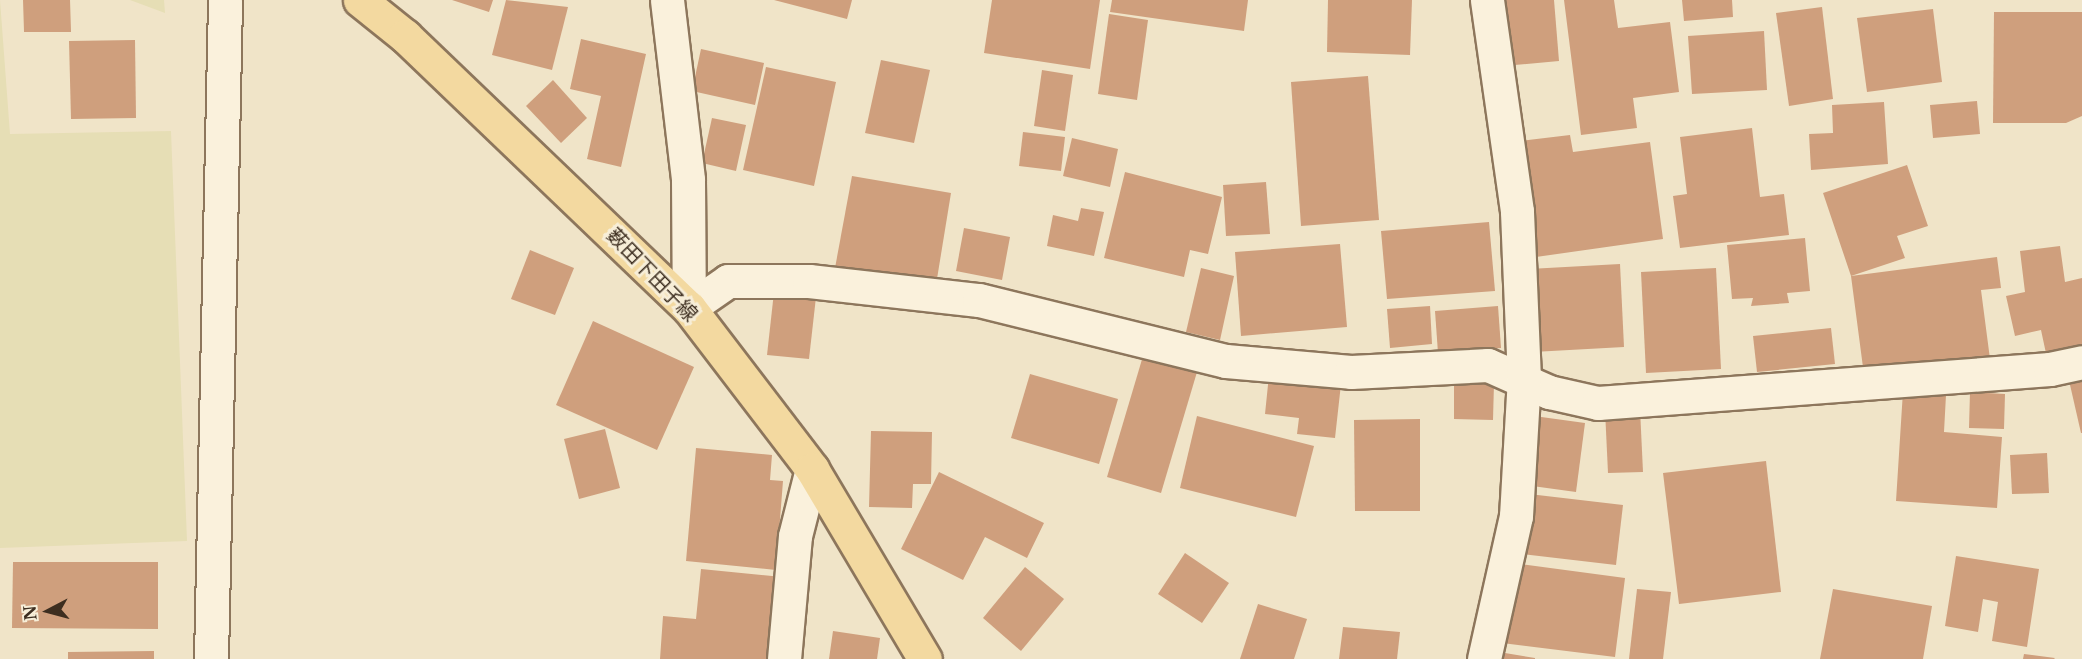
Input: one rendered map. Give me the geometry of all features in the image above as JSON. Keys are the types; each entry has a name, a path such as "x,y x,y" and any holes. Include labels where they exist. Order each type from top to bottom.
{"main road":[{"name":"薮田下田子線","path":"360,0 405,36 689,308 812,469 925,659"}],"street":[{"path":"212,659 225,0"},
{"path":"667,0 688,180 689,308"},
{"path":"1484,659 1516,516 1524,379 1517,211 1487,0"},
{"path":"689,308 728,281 810,281 979,300 1226,361 1351,372 1488,365 1550,392 1598,403 2050,369 2082,362"},
{"path":"784,659 795,536 812,469"}],"shaded area":[{"path":"0,0 10,134 171,131 187,541 0,548"},
{"path":"130,0 164,0 165,13"}],"building":[{"path":"23,0 70,0 71,32 24,32"},
{"path":"452,0 493,0 489,12"},
{"path":"506,0 568,7 552,70 492,55"},
{"path":"774,0 852,0 847,19"},
{"path":"992,0 1100,0 1090,69 984,53"},
{"path":"1112,0 1248,0 1244,31 1110,12"},
{"path":"1328,0 1412,0 1410,55 1327,52"},
{"path":"1498,0 1554,0 1559,61 1503,66"},
{"path":"1564,0 1614,0 1618,28 1670,22 1679,92 1633,98 1637,128 1581,135"},
{"path":"1682,0 1732,0 1733,17 1684,21"},
{"path":"1822,7 1833,99 1789,106 1776,13"},
{"path":"1933,9 1942,82 1867,92 1857,18"},
{"path":"1994,12 2082,12 2082,116 2066,123 1993,123"},
{"path":"1109,14 1148,20 1137,100 1098,94"},
{"path":"1764,31 1767,90 1692,94 1688,36"},
{"path":"581,39 646,54 621,167 587,159 601,96 570,89"},
{"path":"135,40 136,118 71,119 69,41"},
{"path":"701,49 764,63 755,105 692,91"},
{"path":"881,60 930,70 914,143 865,133"},
{"path":"766,67 836,82 814,186 743,170"},
{"path":"1042,70 1073,75 1065,131 1034,126"},
{"path":"1368,76 1379,220 1301,226 1291,82"},
{"path":"553,80 587,118 561,143 526,106"},
{"path":"1977,101 1980,134 1933,138 1930,105"},
{"path":"1884,102 1888,164 1811,170 1809,134 1833,133 1832,105"},
{"path":"712,118 746,125 736,171 702,163"},
{"path":"1752,128 1760,197 1784,194 1789,235 1680,248 1673,196 1687,194 1680,137"},
{"path":"1023,132 1065,137 1061,171 1019,166"},
{"path":"1570,135 1573,152 1650,142 1663,239 1536,257 1520,141"},
{"path":"1072,138 1118,149 1110,187 1063,176"},
{"path":"1907,165 1928,226 1897,236 1905,258 1851,276 1823,193"},
{"path":"1125,172 1222,197 1208,254 1190,250 1184,277 1104,258"},
{"path":"852,176 951,193 936,285 835,268"},
{"path":"1266,182 1270,234 1226,236 1223,185"},
{"path":"1081,208 1104,212 1094,256 1047,246 1053,215 1078,221"},
{"path":"1489,222 1495,291 1387,299 1381,231"},
{"path":"964,228 1010,237 1002,280 956,271"},
{"path":"1805,238 1810,291 1787,293 1789,303 1751,306 1753,298 1732,299 1727,245"},
{"path":"1340,244 1347,327 1241,336 1235,252"},
{"path":"2060,246 2065,282 2082,278 2082,350 2047,358 2041,330 2015,336 2006,296 2025,292 2020,251"},
{"path":"530,250 574,268 555,315 511,299"},
{"path":"1997,257 2001,288 1981,290 1990,359 1864,375 1851,276"},
{"path":"1620,264 1624,347 1533,352 1529,269"},
{"path":"1201,268 1234,276 1220,340 1186,332"},
{"path":"1716,268 1721,369 1646,373 1641,272"},
{"path":"774,292 816,297 809,359 767,355"},
{"path":"1430,306 1432,344 1390,348 1387,309"},
{"path":"1498,306 1501,348 1438,353 1435,311"},
{"path":"593,321 694,367 657,450 556,405"},
{"path":"1831,328 1835,364 1757,372 1753,336"},
{"path":"1143,356 1197,372 1161,493 1107,477"},
{"path":"2082,373 2082,433 2081,433 2068,376"},
{"path":"1030,374 1118,399 1099,464 1011,438"},
{"path":"1269,375 1341,384 1335,438 1297,434 1299,418 1265,414"},
{"path":"1454,382 1494,383 1493,420 1454,419"},
{"path":"1903,391 1946,395 1944,432 2002,437 1997,508 1896,501"},
{"path":"1970,392 2005,394 2004,429 1969,428"},
{"path":"1640,409 1643,472 1608,473 1605,410"},
{"path":"1197,416 1314,446 1296,517 1180,488"},
{"path":"1534,416 1585,423 1576,492 1525,485"},
{"path":"1420,419 1420,511 1355,511 1354,420"},
{"path":"605,429 620,488 579,499 564,439"},
{"path":"871,431 932,432 931,484 913,484 912,508 869,507"},
{"path":"696,448 772,455 770,480 783,481 776,570 686,561"},
{"path":"2047,453 2049,493 2012,494 2010,455"},
{"path":"1766,461 1781,592 1679,604 1663,473"},
{"path":"939,472 1044,523 1027,558 985,537 963,580 901,549"},
{"path":"1529,494 1623,505 1616,565 1522,554"},
{"path":"1185,553 1229,583 1202,623 1158,594"},
{"path":"1956,556 2039,569 2027,647 1992,641 1998,602 1983,599 1978,632 1945,626"},
{"path":"13,562 158,562 158,629 12,628"},
{"path":"1512,563 1625,578 1615,657 1502,643"},
{"path":"1025,567 1064,599 1021,651 983,618"},
{"path":"701,569 782,577 775,659 660,659 663,616 696,619"},
{"path":"1637,589 1671,592 1663,659 1629,659"},
{"path":"1833,589 1932,606 1923,659 1820,659"},
{"path":"1258,604 1307,619 1294,659 1240,659"},
{"path":"1343,627 1400,632 1397,659 1339,659"},
{"path":"833,631 880,638 877,659 829,659"},
{"path":"154,651 154,659 68,659 68,652"},
{"path":"1499,652 1535,658 1535,659 1499,659"},
{"path":"2024,654 2055,658 2023,659"}]}
